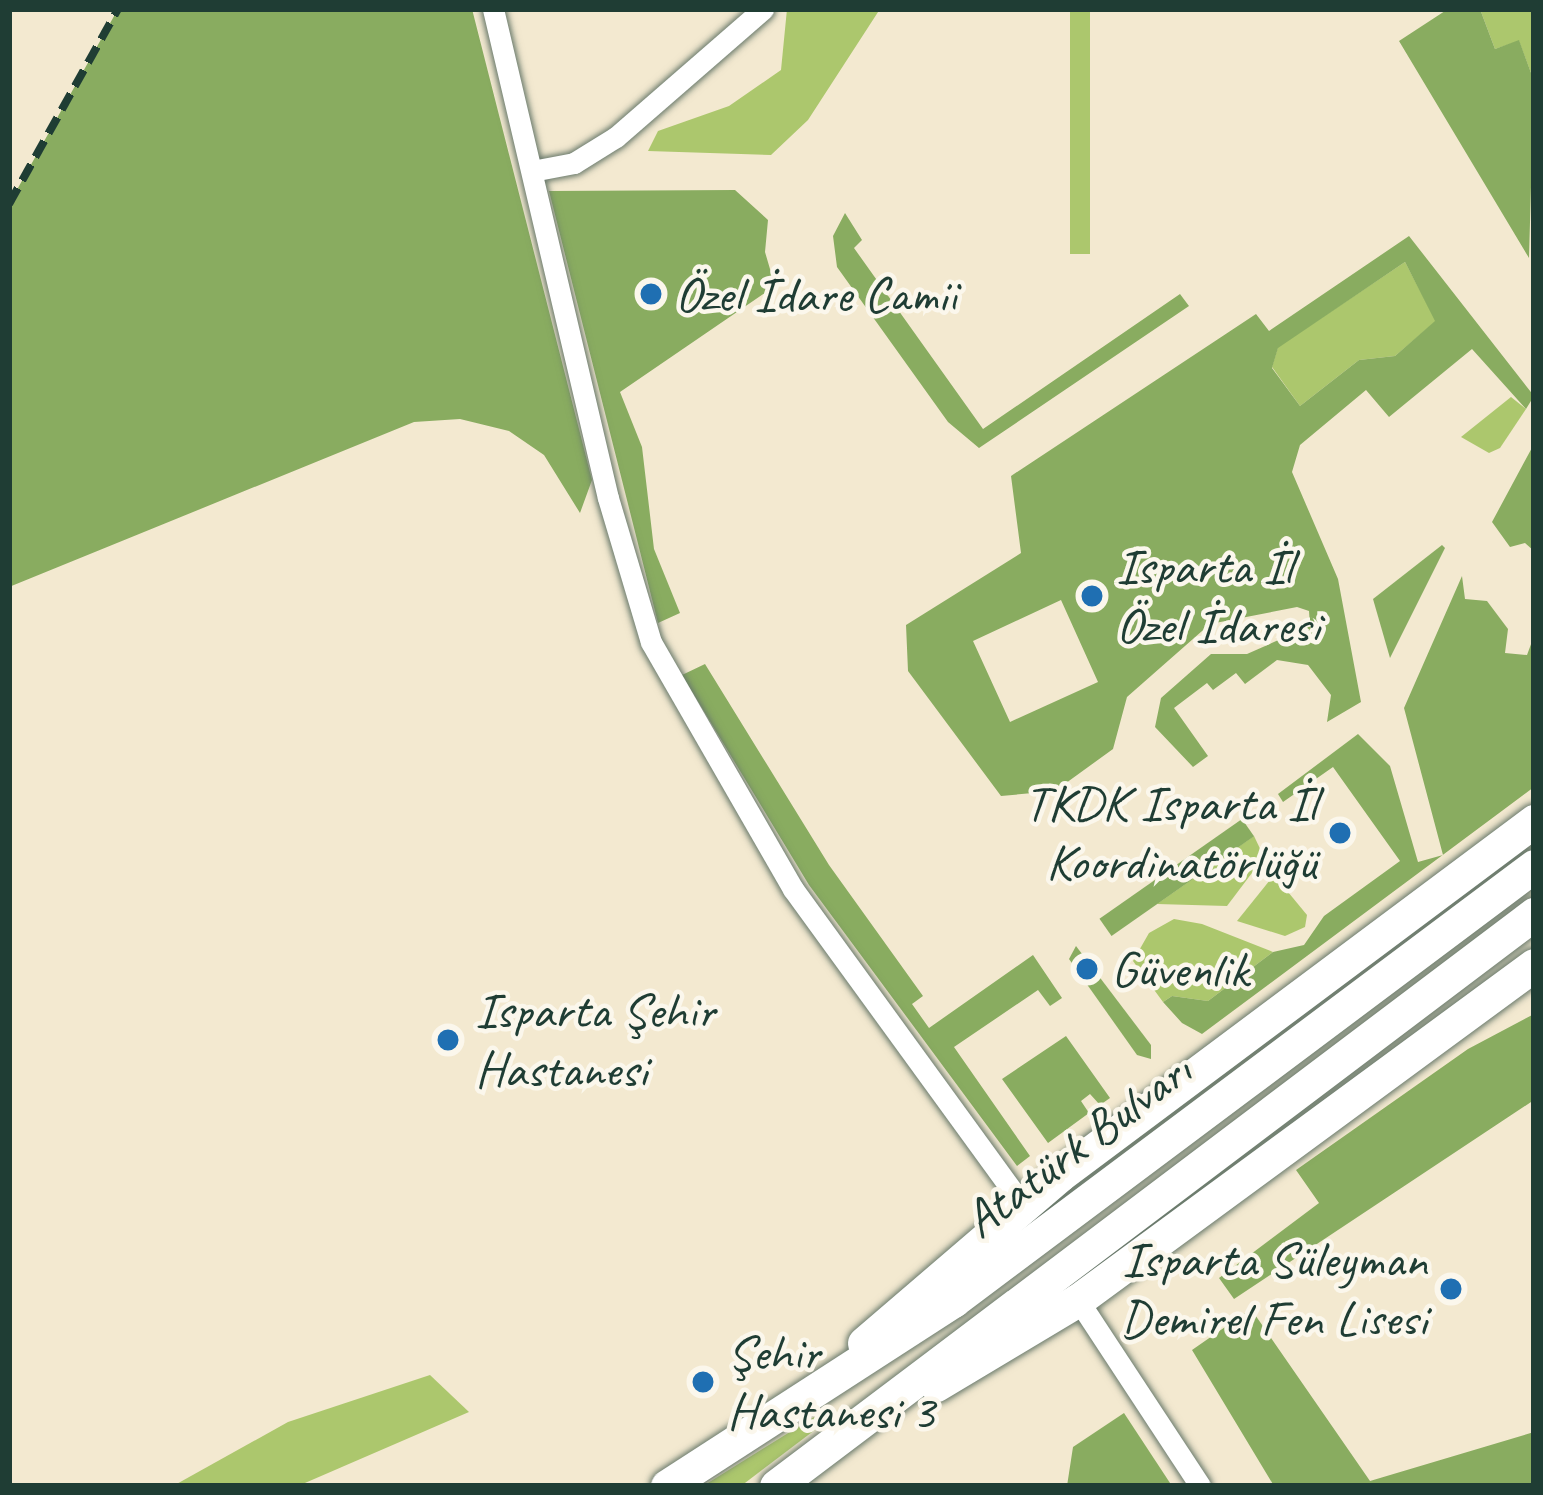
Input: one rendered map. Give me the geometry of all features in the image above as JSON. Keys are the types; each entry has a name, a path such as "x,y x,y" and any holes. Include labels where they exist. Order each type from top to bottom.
{"main road":[{"path":"808,1396 1022,1204 1534,821"},
{"name":"Atatürk Bulvarı","path":"667,1486 953,1301 1534,866"},
{"name":"Atatürk Bulvarı","path":"776,1486 866,1423 1534,914"},
{"path":"866,1423 1078,1300 1534,964"},
{"path":"1441,1033 1534,994"}],"street":[{"path":"493,9 616,532 667,676 793,889 1022,1204"},
{"path":"532,171 574,163 616,136 764,9"},
{"path":"1078,1300 1200,1486"}],"green space":[{"path":"118,9 472,9 592,480 580,513 544,455 509,431 460,419 414,422 9,587 9,204"},
{"path":"787,9 880,9 808,120 771,155 648,151 658,131 729,106 781,70"},
{"path":"1070,9 1090,9 1090,254 1070,254"},
{"path":"1448,9 1480,9 1495,49 1519,40 1534,81 1529,258 1399,41"},
{"path":"1480,9 1534,9 1534,81 1519,41 1495,49"},
{"path":"735,190 768,220 765,252 775,286 620,392 642,447 654,549 680,613 658,623 549,191"},
{"path":"845,213 862,240 854,248 983,429 1180,294 1189,306 979,448 948,422 837,267 833,236"},
{"path":"1409,236 1534,396 1526,409 1472,349 1389,417 1366,390 1300,445 1292,472 1338,579 1361,702 1327,722 1331,695 1308,665 1277,660 1245,684 1236,673 1213,690 1207,683 1174,708 1208,756 1193,767 1155,727 1161,698 1211,654 1247,654 1310,626 1309,611 1297,607 1210,624 1127,697 1113,749 1055,791 1001,796 908,671 906,625 1021,553 1011,476 1256,314 1269,331","holes":["1405,262 1435,321 1395,356 1359,360 1300,406 1272,368 1278,348","1061,600 1098,682 1010,722 973,641"]},
{"path":"1405,262 1436,321 1395,356 1359,360 1300,406 1272,367 1278,347"},
{"path":"1511,397 1526,409 1500,448 1489,453 1461,437"},
{"path":"1534,444 1534,551 1525,543 1510,547 1492,522"},
{"path":"1442,545 1445,548 1390,658 1373,599"},
{"path":"1462,576 1465,599 1487,601 1508,629 1505,653 1527,655 1534,636 1534,787 1443,855 1404,708"},
{"path":"705,664 829,865 923,996 912,1004 929,1028 1033,955 1062,998 1050,1006 1038,990 954,1047 1030,1156 1017,1166 809,885 682,675"},
{"path":"1358,734 1390,766 1418,862 1442,855 1202,1034 1182,1023 1163,1002 1172,996 1208,1001 1273,952 1304,945 1324,916 1400,861 1333,767 1283,802 1278,794"},
{"path":"1242,819 1254,836 1112,936 1099,919"},
{"path":"1254,836 1264,857 1227,906 1157,904"},
{"path":"1274,875 1307,915 1305,927 1285,936 1237,921"},
{"path":"1174,919 1202,924 1273,952 1208,1001 1172,996 1163,1002 1133,961 1149,933"},
{"path":"1076,946 1151,1045 1151,1059 1137,1055 1069,959"},
{"path":"1534,1014 1534,1100 1234,1299 1219,1278 1319,1203 1296,1170 1468,1049"},
{"path":"1066,1036 1110,1098 1100,1105 1090,1094 1081,1101 1089,1113 1048,1143 1002,1079"},
{"path":"1251,1309 1370,1481 1534,1432 1534,1486 1274,1486 1192,1350"},
{"path":"430,1375 469,1412 298,1486 173,1486 288,1422"},
{"path":"827,1409 832,1417 741,1486 703,1486"},
{"path":"1124,1413 1172,1486 1067,1486 1073,1447"}],"railway":[{"path":"9,204 118,9"}],"place":[{"name":"Özel İdare Camii","path":"651,294"},
{"name":"Isparta İl Özel İdaresi","path":"1092,596"},
{"name":"TKDK Isparta İl Koordinatörlüğü","path":"1340,833"},
{"name":"Güvenlik","path":"1087,969"},
{"name":"Isparta Şehir Hastanesi","path":"448,1040"},
{"name":"Isparta Süleyman Demirel Fen Lisesi","path":"1451,1289"},
{"name":"Şehir Hastanesi 3","path":"703,1382"}]}
